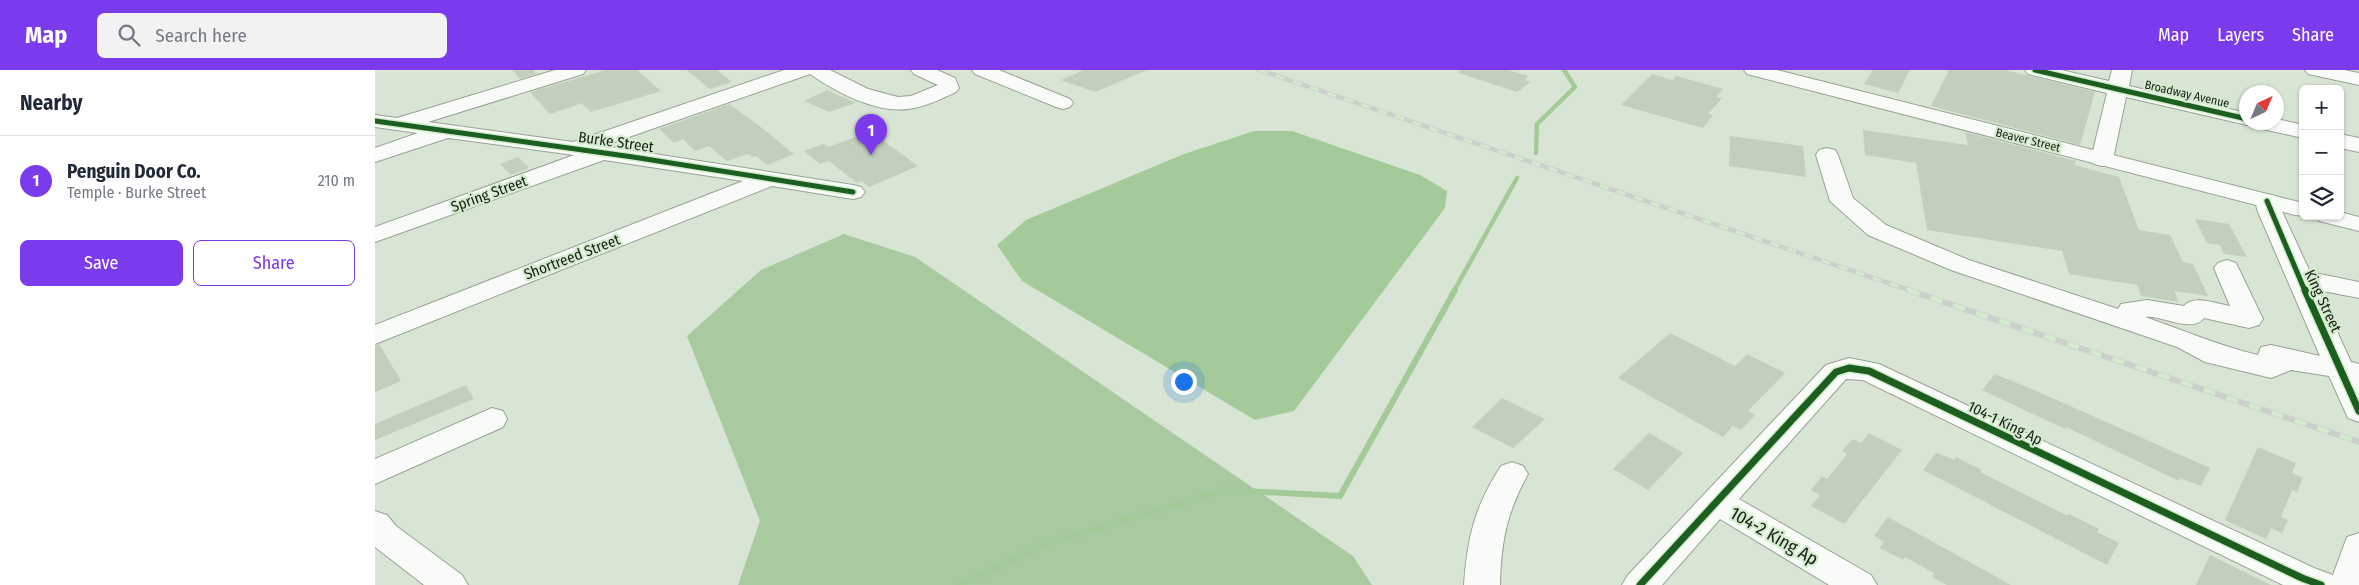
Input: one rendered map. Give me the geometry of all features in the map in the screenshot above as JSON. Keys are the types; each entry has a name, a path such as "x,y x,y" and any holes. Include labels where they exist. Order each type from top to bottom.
{"street":[{"path":"397,124 576,70"},
{"path":"575,149 803,70"},
{"path":"817,70 834,82 897,104 909,103 949,88 985,71 1063,103"},
{"path":"921,70 948,82 949,88"},
{"name":"Beaver Street","path":"1754,70 2299,209"},
{"name":"Broadway Avenue","path":"2035,70 2119,79 2239,116"},
{"path":"2315,70 2359,79"},
{"path":"2102,159 2119,79"},
{"name":"Burke Street","path":"375,121 603,153 853,192"},
{"path":"2284,127 2299,131"},
{"path":"375,155 447,131"},
{"path":"2344,141 2359,145"},
{"name":"Spring Street","path":"375,235 603,153"},
{"path":"1827,155 1842,201 1877,230 1960,265 2187,341 2215,355 2271,368 2287,360 2349,371"},
{"name":"Shortreed Street","path":"375,335 769,179"},
{"name":"King Street","path":"2267,201 2298,278 2349,371 2359,411"},
{"path":"2344,220 2359,224"},
{"path":"2131,322 2131,310 2147,308 2191,316 2197,308 2249,318 2227,268"},
{"path":"2298,278 2359,290"},
{"name":"104-1 King Ap","path":"1640,585 1836,372 1849,368 1869,371 2302,578 2321,585"},
{"path":"375,472 492,419"},
{"path":"1482,585 1487,525 1497,496 1512,474"},
{"name":"104-2 King Ap","path":"1716,501 1859,585"},
{"path":"375,524 384,535 450,585"},
{"path":"2347,585 2359,547"}],"shaded area":[{"path":"1254,131 1292,131 1420,175 1447,191 1445,208 1294,411 1255,420 1022,281 997,245 1026,220 1184,154"},
{"path":"844,234 915,257 1353,556 1372,585 738,585 760,521 687,336 761,270"}],"building":[{"path":"512,70 533,70 536,74 520,79"},
{"path":"606,70 637,70 661,91 591,112 582,103 550,114 530,92"},
{"path":"687,70 717,70 732,82 710,89"},
{"path":"1084,70 1147,70 1095,92 1061,80"},
{"path":"1460,70 1508,70 1528,76 1525,80 1531,82 1517,92 1459,73"},
{"path":"1873,70 1910,70 1898,93 1864,84"},
{"path":"1949,70 2005,70 2095,92 2080,145 1931,106"},
{"path":"1652,74 1673,80 1676,76 1723,89 1716,97 1722,98 1708,114 1713,115 1703,128 1621,105"},
{"path":"827,90 856,103 829,112 804,101"},
{"path":"729,104 794,154 767,165 756,156 752,157 748,154 727,161 709,146 695,151 683,139 674,143 659,129"},
{"path":"1863,130 1968,145 1965,132 2076,161 2075,165 2119,177 2139,230 2170,235 2183,262 2193,264 2208,296 2174,291 2179,302 2141,296 2137,285 2069,274 2062,251 1927,230 1916,163 1865,155"},
{"path":"870,131 918,166 869,187 862,181 857,183 829,161 820,164 804,151 824,144 829,147"},
{"path":"1730,136 1803,146 1806,177 1729,166"},
{"path":"518,157 529,168 511,175 500,164"},
{"path":"2195,219 2229,224 2247,257 2224,254 2220,245 2207,243"},
{"path":"1670,333 1735,366 1747,354 1785,373 1748,411 1755,415 1741,430 1733,426 1723,437 1618,378"},
{"path":"379,344 401,381 375,392 375,346"},
{"path":"1995,374 2210,468 2201,486 2180,478 2179,481 2066,427 2065,429 1982,390"},
{"path":"466,385 474,399 375,440 375,424"},
{"path":"1502,398 1545,419 1513,448 1472,427"},
{"path":"1649,433 1683,453 1648,490 1613,469"},
{"path":"1869,433 1902,450 1844,524 1811,506 1820,495 1811,490 1822,476 1827,479 1847,454 1842,451 1853,439 1861,443"},
{"path":"2258,447 2296,463 2292,473 2303,478 2297,492 2292,490 2281,517 2288,520 2282,533 2271,528 2266,539 2225,520"},
{"path":"1936,453 1955,460 1956,457 1982,470 1980,472 2068,516 2069,514 2099,529 2097,532 2119,543 2107,565 1923,470"},
{"path":"1888,517 2011,585 1947,585 1932,577 1934,573 1905,557 1903,560 1880,548 1884,542 1874,536"},
{"path":"2210,555 2271,585 2196,585"}],"waterway":[{"path":"1536,153 1537,124 1575,87 1564,70"},
{"path":"1454,291 1517,178"},
{"path":"959,585 1048,543 1225,490 1340,496 1455,290"}],"railway":[{"path":"1259,70 1912,291"},
{"path":"1908,290 2359,442"}],"cycle path":[{"path":"2035,70 2239,117"},
{"path":"375,121 633,157 853,192"},
{"path":"2267,201 2270,212 2359,411"},
{"path":"1640,585 1836,372 1849,368 1869,371 2302,578 2321,585"}],"place":[{"name":"Penguin Door Co.","path":"871,155"}]}
